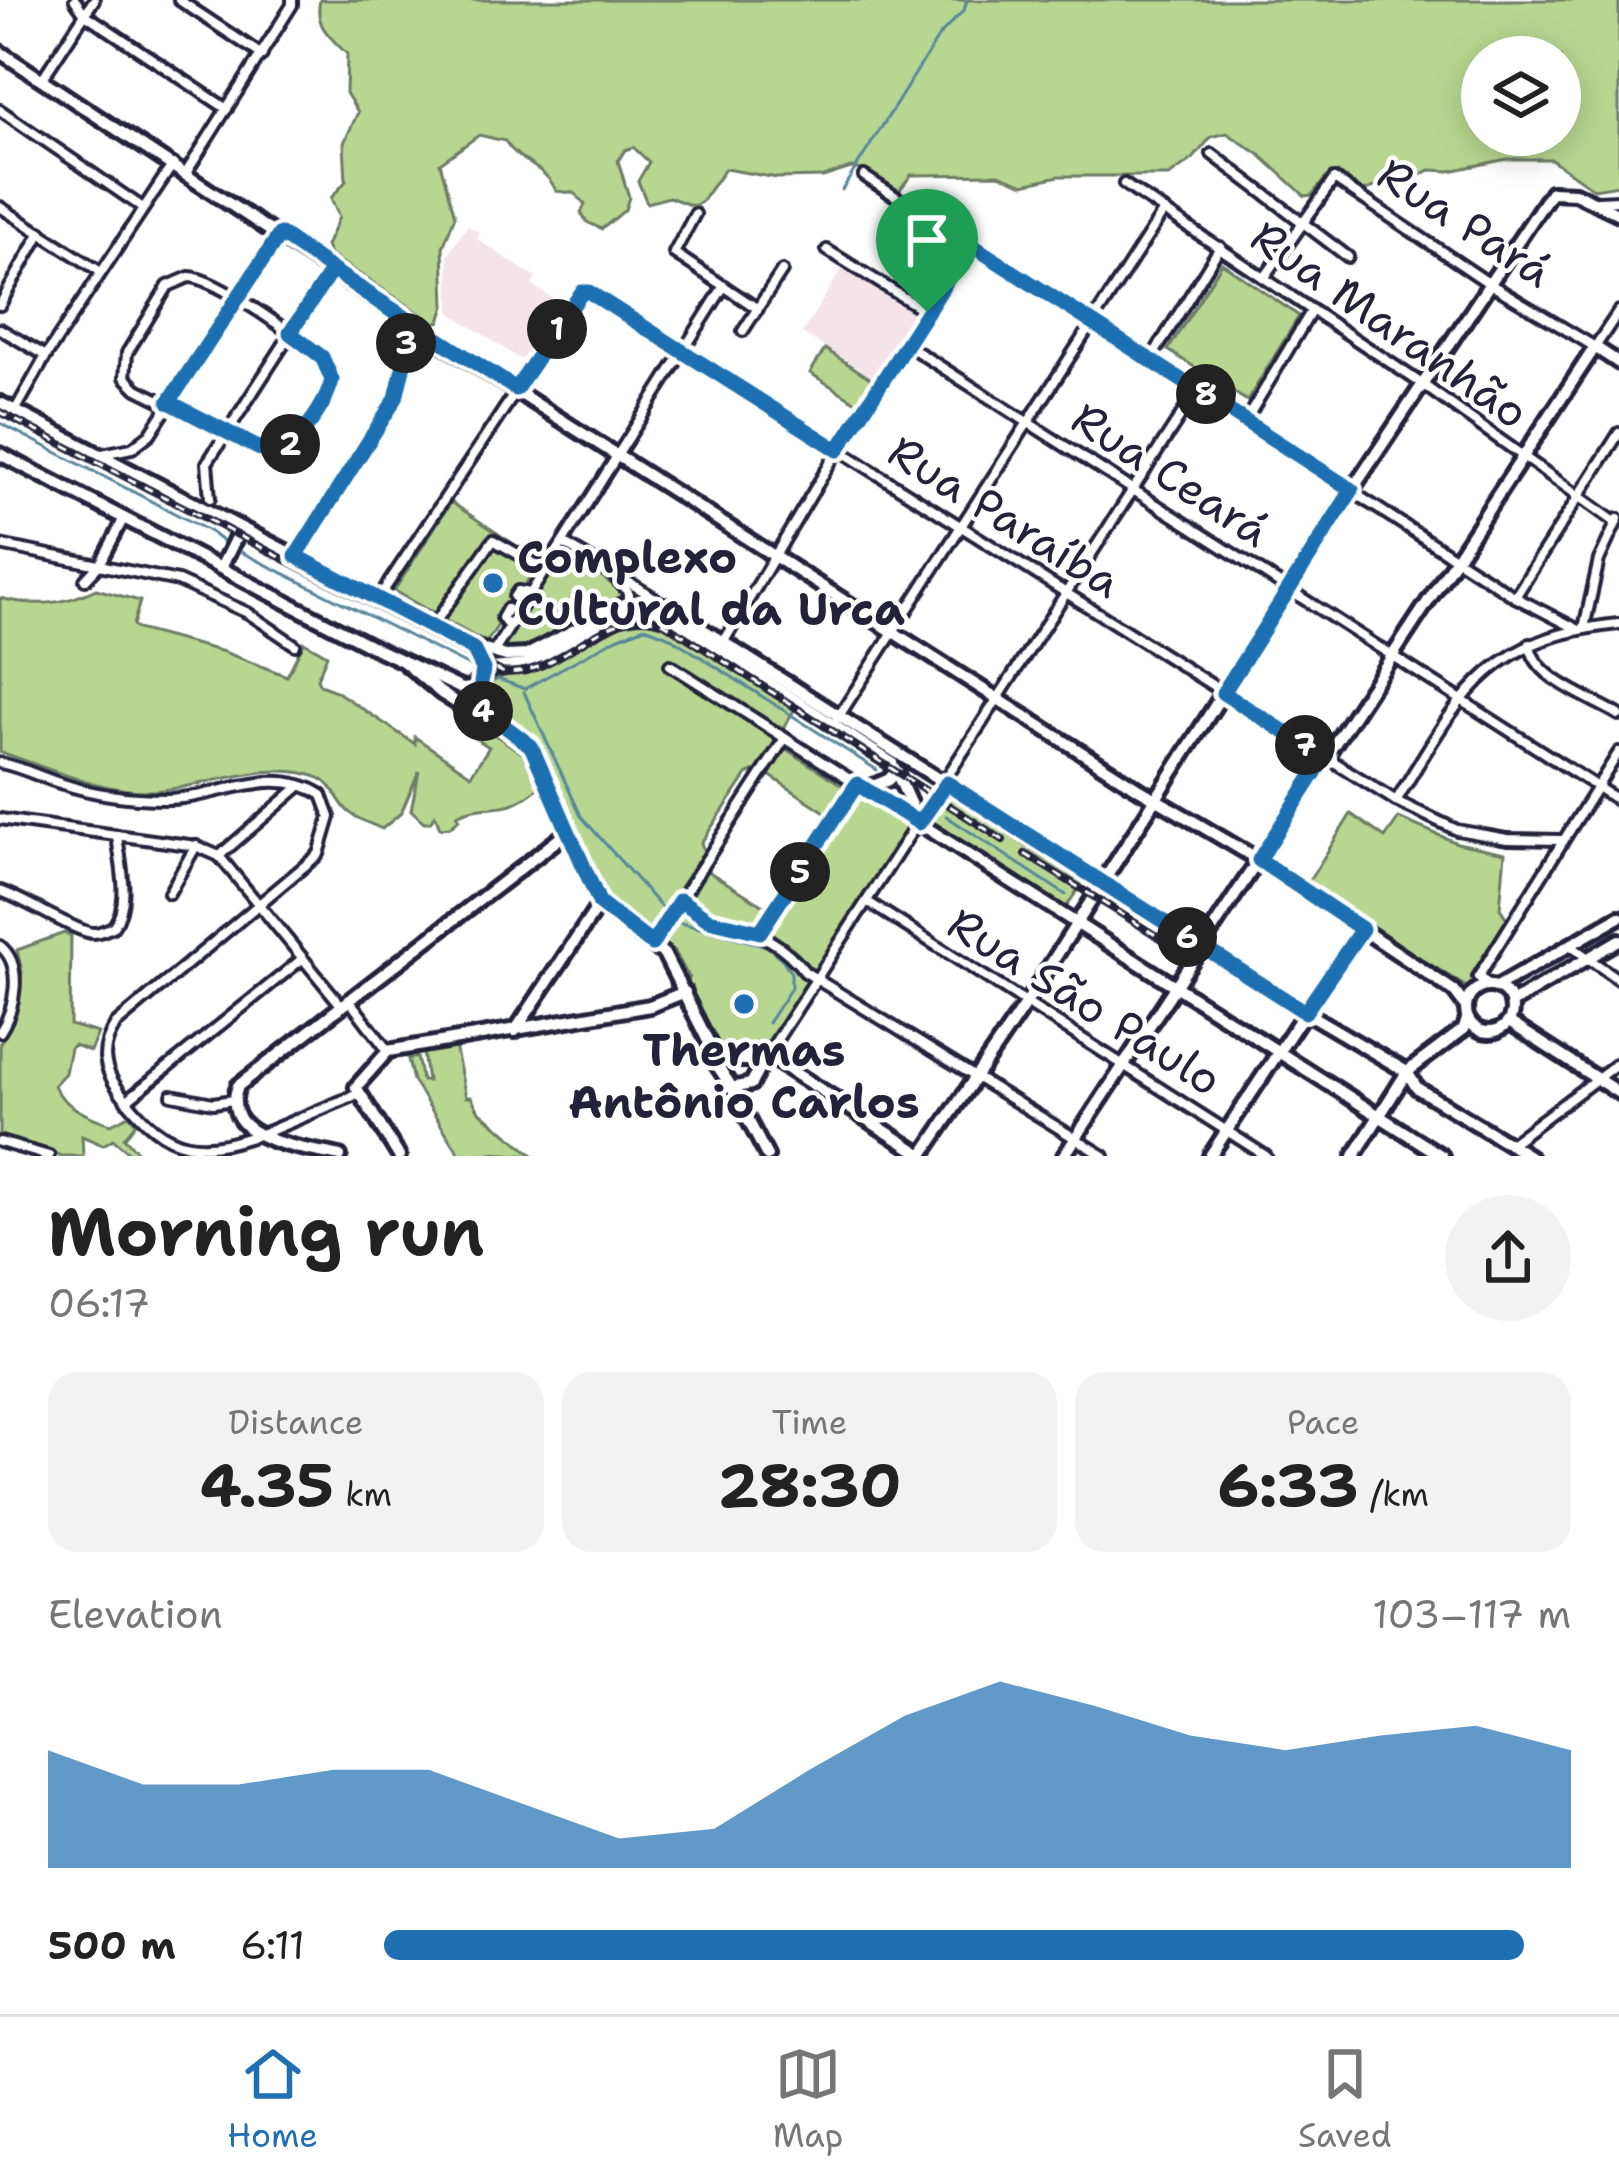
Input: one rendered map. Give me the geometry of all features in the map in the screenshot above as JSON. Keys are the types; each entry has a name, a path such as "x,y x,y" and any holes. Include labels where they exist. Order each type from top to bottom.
{"street":[{"path":"75,0 85,14 227,109"},
{"path":"42,79 94,0"},
{"path":"179,0 262,55"},
{"path":"186,173 292,1"},
{"path":"0,52 405,320 1154,798 1259,860 1454,992 1466,1018 1478,1030 1492,1033 1509,1022 1512,1003"},
{"path":"0,110 143,208"},
{"path":"1213,154 1348,257"},
{"path":"15,410 173,164"},
{"path":"864,176 1515,597 1581,628"},
{"name":"Rua Pará","path":"1302,224 1334,179 1619,363"},
{"name":"Rua Maranhão","path":"1124,184 1617,520"},
{"path":"467,645 478,655 479,704 531,746 596,909 661,957 713,1051 741,1063 776,1060 923,1156 1352,490 1551,192 1575,193 1619,214"},
{"path":"1590,202 1619,200"},
{"path":"0,207 100,272"},
{"path":"837,719 1163,211"},
{"path":"695,214 673,250 758,309"},
{"path":"1265,277 1302,224"},
{"path":"0,305 40,232"},
{"path":"117,456 150,434 280,234"},
{"path":"721,647 838,450 970,244"},
{"path":"1150,359 1220,247"},
{"path":"827,250 927,312"},
{"path":"210,498 207,463 332,270"},
{"path":"743,331 782,271"},
{"path":"199,277 290,333 327,363 332,380 328,394 296,438 279,450 260,449 136,389 125,376 127,353 168,286 199,277"},
{"path":"493,653 724,286"},
{"name":"Rua Paraíba","path":"516,389 582,292 589,292 1396,801 1456,830 1508,839 1561,840"},
{"path":"1246,420 1312,310"},
{"path":"1064,1156 1619,311"},
{"path":"296,556 396,398 405,360 405,320"},
{"path":"0,329 46,356"},
{"name":"Rua Ceará","path":"907,345 1619,801"},
{"path":"378,599 516,389"},
{"path":"730,1084 752,1084 1198,389"},
{"path":"0,403 100,454 117,456 238,532 296,556 467,645 493,653 527,655 645,599 666,606"},
{"path":"1515,597 1619,433"},
{"path":"0,454 462,688 497,666 519,667 536,660 627,607 657,610 947,783 1407,1072 1417,1088 1529,1156"},
{"path":"85,580 100,564 124,518"},
{"path":"1581,628 1599,560 1617,520"},
{"path":"223,563 238,532"},
{"path":"432,627 493,540 546,570"},
{"path":"563,543 666,606 721,647"},
{"path":"0,545 178,580 248,613 295,645"},
{"path":"605,568 625,586 627,607"},
{"path":"514,597 518,591 530,593"},
{"path":"507,609 502,618 509,628"},
{"path":"1543,613 1548,637"},
{"path":"1396,801 1458,701 1501,662 1548,637 1619,624"},
{"path":"1530,643 1531,654 1541,667 1619,715"},
{"path":"405,663 441,693 523,744 600,904 670,962 709,1054 767,1156"},
{"path":"670,665 1078,918 1174,987 1442,1156"},
{"path":"837,719 897,771 919,823"},
{"path":"652,944 784,739"},
{"path":"1512,1003 1478,977 1619,752"},
{"path":"0,764 121,797 196,797 260,782 301,785 322,795 330,817 325,843 306,866 116,1024 107,1037 104,1062 107,1075 148,1125 182,1145 220,1150 358,1094"},
{"path":"760,932 861,786 888,780 897,771"},
{"path":"219,856 301,785"},
{"path":"0,819 196,847 219,856 302,959 388,1051"},
{"path":"340,1156 257,1136 239,1117 233,1100 238,1086 566,833"},
{"path":"0,891 26,899 79,930 93,934 113,927 124,894 117,835"},
{"path":"169,893 196,847"},
{"name":"Rua São Paulo","path":"868,902 1266,1156"},
{"path":"677,903 709,920 760,932 785,949 805,972 1104,1156"},
{"path":"514,1031 596,909"},
{"path":"1354,1156 1407,1072 1466,1018 1474,991 1495,987 1619,917"},
{"path":"1210,1156 1362,929"},
{"path":"1512,1003 1619,940"},
{"path":"1571,946 1619,980"},
{"path":"0,1032 12,1008 14,982 3,948"},
{"path":"126,1100 302,959"},
{"path":"399,1156 356,1087 388,1051 650,1006 682,992"},
{"path":"1509,1022 1619,1093"},
{"path":"1510,1144 1619,1062"},
{"path":"730,1084 741,1063"},
{"path":"172,1095 213,1103 233,1100"},
{"path":"0,1142 49,1156"}],"shaded area":[{"path":"468,225 480,233 477,239 536,278 532,285 559,303 521,360 450,312 448,255"},
{"path":"845,264 916,308 873,377 802,333"}],"green space":[{"path":"320,0 1619,0 1619,185 1594,189 1551,159 1507,159 1450,171 1430,170 1410,181 1385,177 1378,186 1363,191 1338,173 1330,173 1312,195 1305,196 1260,155 1227,133 1211,137 1193,159 1169,176 1059,176 1024,184 999,174 911,175 899,191 851,168 823,177 777,178 725,169 693,206 669,197 647,203 638,181 649,162 633,147 618,161 629,197 625,210 602,229 587,222 581,213 585,204 574,193 556,191 546,176 505,141 479,135 440,163 455,216 443,247 445,306 435,323 330,255 326,246 339,217 331,198 346,181 344,143 358,112 346,93 347,54 319,17"},
{"path":"1222,263 1299,316 1247,401 1168,350"},
{"path":"825,349 873,380 858,403 810,373"},
{"path":"451,502 540,562 486,643 394,591"},
{"path":"563,553 574,554 625,595 529,649 507,651 503,645"},
{"path":"96,589 140,601 133,625 137,629 224,652 287,676 304,642 327,655 317,679 320,685 415,744 415,737 471,775 489,747 467,733 475,721 523,754 538,788 516,803 468,810 457,815 459,819 450,827 440,828 435,815 424,822 411,810 419,771 401,813 382,829 349,812 324,781 300,772 259,772 172,789 134,791 75,778 0,752 0,598 49,603"},
{"path":"640,611 655,613 798,704 757,770 747,775 701,843 704,851 647,937 611,910 598,892 533,742 488,709 485,688"},
{"path":"786,749 848,789 831,816 769,775"},
{"path":"947,794 1082,883 1065,909 928,822"},
{"path":"862,795 906,825 906,832 816,971 810,973 767,929 853,796"},
{"path":"1351,814 1385,838 1399,818 1457,843 1505,853 1500,908 1509,922 1468,988 1306,886"},
{"path":"706,870 769,909 756,928 705,915 691,899"},
{"path":"678,910 754,935 791,958 810,981 763,1053 739,1058 716,1049 685,987 689,978 674,950 662,943"},
{"path":"64,933 71,936 70,1025 98,1033 90,1051 70,1048 65,1073 54,1085 70,1105 95,1118 111,1124 129,1115 136,1123 124,1138 142,1156 133,1156 113,1139 103,1145 82,1136 83,1156 61,1156 0,1136 0,1043 16,1013 22,972 17,950"},
{"path":"455,1046 466,1097 534,1156 461,1156 413,1081 408,1059 417,1057 422,1081 427,1081 423,1052"}],"waterway":[{"path":"842,190 939,36 964,10 967,0"},
{"path":"0,423 209,531 227,545"},
{"path":"235,549 479,671"},
{"path":"526,688 645,627 668,636 877,770"},
{"path":"487,675 525,689"},
{"path":"524,692 581,816 659,905 677,922 767,946 783,960 791,973 791,988 768,1023"},
{"path":"946,816 1066,895"}],"railway":[{"path":"0,412 502,672 544,664 622,622 664,623 1003,840"},
{"path":"1025,854 1183,952"}],"place":[{"name":"Complexo Cultural da Urca","path":"493,583"},
{"name":"Thermas Antônio Carlos","path":"744,1004"}],"route":[{"path":"927,312 838,450 589,292 582,292 516,389 405,320 332,270 290,333 322,357 332,380 328,394 290,445 270,452 260,449 169,402 280,234 405,320 405,360 396,398 296,556 473,649 482,662 482,709 531,746 600,904 652,944 680,900 709,920 760,932 857,784 919,823 947,783 1305,1012 1362,929 1259,860 1325,757 1223,693 1352,490 970,244 927,312"}]}
